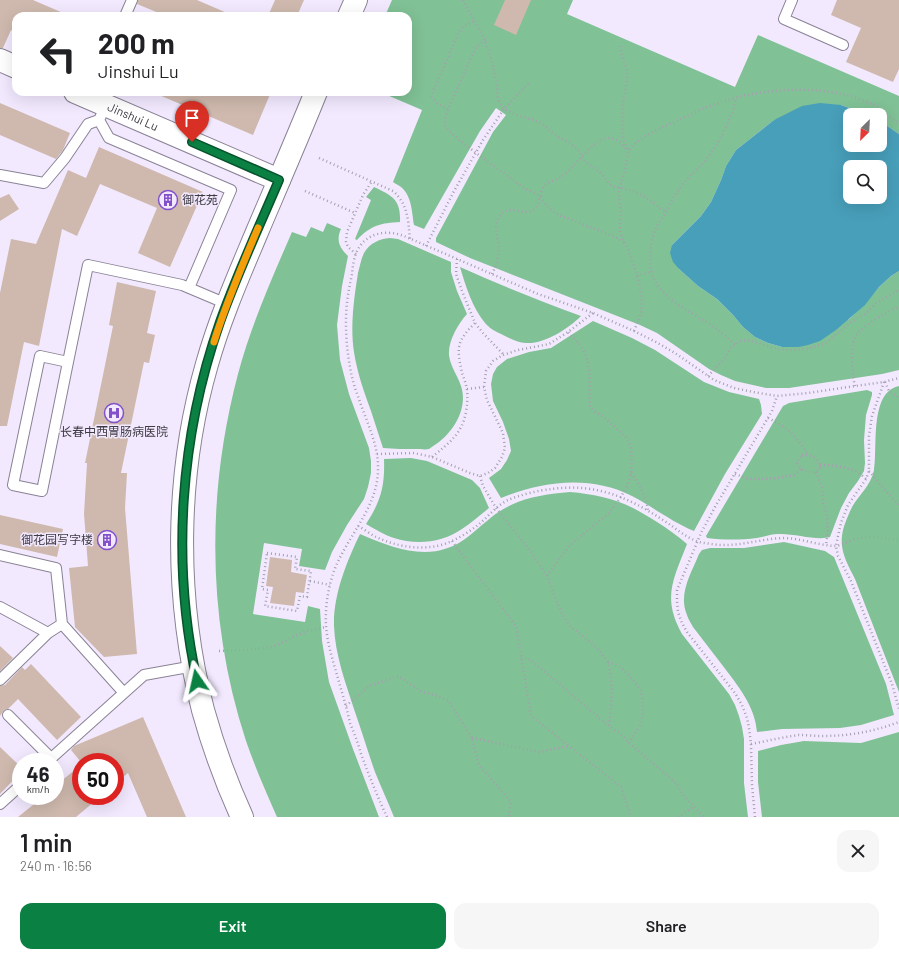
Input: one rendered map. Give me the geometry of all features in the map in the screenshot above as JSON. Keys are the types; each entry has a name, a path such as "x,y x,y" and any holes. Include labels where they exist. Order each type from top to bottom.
{"main road":[{"path":"351,12 356,0"},
{"path":"0,60 12,65"},
{"path":"242,817 216,751 203,709 194,666 187,623 183,580 182,536 184,492 189,449 197,406 207,364 220,322 314,96"},
{"name":"Jinshui Lu","path":"93,102 279,180"}],"lane":[{"path":"127,12 132,0"},
{"path":"792,0 784,19 843,45"},
{"path":"0,175 44,183 65,158 88,124 93,102"},
{"path":"93,102 109,138 231,190 189,288"},
{"path":"68,362 40,356 13,485 42,491 88,265 182,284 227,304"},
{"path":"0,555 56,568 62,624 124,693"},
{"path":"0,607 48,633"},
{"path":"0,680 48,633 62,624"},
{"path":"57,753 144,675 194,666"},
{"path":"8,715 43,753"},
{"path":"0,804 12,793"}],"path":[{"path":"463,0 485,40 497,84 498,99 504,109 541,123 558,137 569,142 577,149 585,162 602,174 612,186 633,191 642,195 666,212"},
{"path":"448,109 438,104 432,97 433,92 458,34 463,26 474,21"},
{"path":"485,40 476,47 448,109 445,119 446,125 450,131 459,140 510,178 524,188 540,196 552,211 625,243"},
{"path":"621,46 621,52 627,70 628,82 623,103 623,138 628,151"},
{"path":"426,246 483,140 504,109 529,83"},
{"path":"634,331 642,307 637,276 620,228 621,212 619,199 628,151 632,145 665,126 724,101 774,90 827,91 860,100 879,108 899,124"},
{"path":"735,344 711,325 676,304 665,295 656,284 651,272 650,253 656,229 672,199 713,150 732,113 736,98"},
{"path":"492,274 496,265 499,248 496,232 497,224 504,212 512,210 524,212 532,211 547,184 561,177 589,149 604,140 612,138 621,143 628,151"},
{"path":"319,158 393,191 405,205 410,238"},
{"path":"356,254 348,247 346,242 347,232 363,195 372,181"},
{"path":"305,191 355,213"},
{"path":"387,817 375,791 351,724 326,626 327,598 334,571 370,506 377,482 377,454 353,380 349,362 346,323 347,303 356,254 366,239 381,232 396,233 410,238 538,294 593,313 634,331 675,353 714,380 734,388 777,396 802,394 884,382 899,378"},
{"path":"456,259 456,274 475,323 503,354"},
{"path":"637,276 651,272"},
{"path":"708,376 725,358 731,347 741,341 748,340 777,349 808,349 827,342 851,322 865,314 876,303 899,290"},
{"path":"855,386 852,372 853,341 857,334 866,326 899,306"},
{"path":"377,454 414,453 432,457 480,476 488,473 495,468 502,457 505,448 503,433 487,400 484,387 486,371 493,361 503,354 549,344 593,313"},
{"path":"432,457 448,444 464,422 468,402 467,389 459,355 460,344 465,334 475,323"},
{"path":"547,576 570,545 609,513 621,497 629,481 631,473 631,447 627,438 590,408 589,364 580,345 568,332"},
{"path":"884,382 889,391 899,398"},
{"path":"884,382 872,416 869,471 866,479 848,505 841,523 836,546 838,556 851,581 892,684 899,709"},
{"path":"467,389 484,387"},
{"path":"755,817 752,785 751,744 748,723 742,705 735,693 687,632 678,612 677,601 678,590 697,542 715,507 772,411 777,396"},
{"path":"768,418 791,432 801,443 808,455"},
{"path":"808,455 817,459 820,465 820,468 816,472 811,473 801,469 797,463 799,458 808,455"},
{"path":"820,465 834,466 856,472 866,479"},
{"path":"735,474 749,479 778,478 794,475 801,469"},
{"path":"869,471 899,505"},
{"path":"816,472 822,487 823,502 827,517 828,531 826,545"},
{"path":"631,473 643,490 647,500 648,511"},
{"path":"480,476 483,486 496,508 529,549 547,576 561,612 570,626 596,647 608,662 612,695 609,726"},
{"path":"358,526 390,542 405,546 417,548 442,545 452,541 480,524 496,508 509,499 552,489 576,487 600,490 621,497 648,511 697,542 713,544 746,544 784,538 836,546 859,538 874,537 899,540"},
{"path":"452,541 516,626 530,716 622,787 631,817"},
{"path":"267,552 297,557 295,569 311,571 310,581 307,598 300,596 297,611 265,606 268,590 262,589 267,552"},
{"path":"310,581 330,584"},
{"path":"219,651 272,647 306,631 326,626"},
{"path":"521,657 531,660 662,770 677,784 684,796 704,817"},
{"path":"608,662 620,667 629,675 642,692 643,715 640,725 629,743"},
{"path":"346,706 370,686 398,676 421,692 448,700 472,738 479,765 511,802 509,817"},
{"path":"751,744 800,735 842,735 865,732 899,722"},
{"path":"472,738 539,752 569,746"},
{"path":"678,817 693,807"}],"green space":[{"path":"392,0 573,0 567,14 735,87 758,35 899,96 899,134 887,126 887,108 849,108 841,105 774,120 736,150 726,166 711,202 701,216 672,245 679,269 698,286 717,299 743,327 755,337 782,347 799,347 849,319 864,305 879,287 899,271 899,370 882,374 789,388 766,388 735,381 709,369 657,333 640,325 470,258 436,242 436,238 493,132 506,115 496,108 480,131 424,229 414,225 411,205 407,195 401,187 393,182 422,110 389,96 412,96 412,12 387,12"},
{"path":"374,187 391,196 397,204 400,222 387,223 372,228 357,240 355,239 371,200 366,197"},
{"path":"327,223 341,229 339,233 339,243 342,250 348,256 342,286 337,325 340,360 349,394 369,448 371,473 364,499 332,552 325,570 299,566 302,549 264,543 253,614 305,622 308,606 320,609 322,641 329,682 379,817 277,817 249,751 233,696 224,650 218,604 215,558 216,512 220,466 228,420 243,356 262,302 292,232 306,237 311,227 323,232"},
{"path":"382,239 398,239 451,262 451,272 467,314 454,333 449,350 451,363 460,382 463,394 461,410 455,425 445,437 429,449 383,448 355,359 352,333 353,312 361,260 366,250 372,244"},
{"path":"460,267 520,293 581,316 563,331 541,341 523,343 514,340 489,327 480,317 467,289"},
{"path":"593,321 655,350 704,382 729,392 759,399 762,414 725,474 694,531 632,496 616,489 583,483 550,484 517,492 501,498 489,478 501,469 511,451 509,439 503,422 493,401 491,384 493,374 497,367 507,359 529,352 551,348"},
{"path":"899,386 899,692 855,579 845,558 842,548 842,536 843,529 852,507 868,485 874,470 879,409 889,390"},
{"path":"867,390 872,392 872,395 866,415 864,471 841,508 830,537 812,538 773,534 757,538 744,539 707,538 706,536 783,406 789,403"},
{"path":"411,458 427,461 472,480 480,488 489,508 454,534 437,540 411,542 402,540 383,534 366,524 379,500 381,493 384,477 384,459"},
{"path":"570,492 602,497 639,511 687,544 674,579 671,599 672,610 682,634 729,694 735,705 744,739 744,783 748,817 394,817 375,772 336,648 334,614 338,590 350,555 360,534 388,545 415,552 442,550 456,545 494,515 511,505 532,497"},
{"path":"784,542 825,551 834,557 886,684 894,715 861,725 840,728 782,729 757,732 753,714 745,697 693,627 687,616 684,599 689,577 702,550 710,548 744,548"},
{"path":"899,732 899,817 762,817 758,782 758,751 804,741 861,743"}],"water":[{"path":"820,103 841,105 849,108 843,108 843,152 887,152 887,126 899,134 899,271 879,287 865,305 836,330 820,341 799,347 782,347 755,337 743,327 717,299 698,286 679,269 673,262 670,253 672,245 701,216 711,202 726,166 736,150 774,120 802,106"}],"building":[{"path":"0,0 33,0 61,12 12,12 12,31 11,30 3,48 0,48"},
{"path":"138,0 197,0 225,12 156,12 137,4"},
{"path":"275,0 304,0 299,12 270,12"},
{"path":"505,0 531,0 516,35 494,25"},
{"path":"837,0 899,0 899,69 893,82 846,62 861,28 831,15"},
{"path":"161,96 269,96 253,135"},
{"path":"0,103 70,133 63,150 56,159 0,135"},
{"path":"99,147 203,192 170,267 138,253 157,208 100,184 77,236 62,229 39,346 24,342 7,426 0,426 0,293 11,239 36,244 68,170 86,178"},
{"path":"9,194 19,209 0,221 0,198"},
{"path":"117,282 156,291 147,333 155,335 149,363 144,362 121,473 127,473 125,508 137,654 104,657 75,627 69,568 88,566 84,514 87,463 85,463 113,326 109,325"},
{"path":"0,515 63,529 57,557 0,544"},
{"path":"270,557 292,560 291,572 307,575 304,593 296,592 294,606 270,603 273,587 266,586"},
{"path":"0,646 13,658 0,671"},
{"path":"31,664 81,717 57,740 18,699 8,709 4,710 0,716 0,686 5,685 22,667 25,670"},
{"path":"143,717 186,817 147,817 128,773 124,776 124,753 74,753 71,750 74,746"},
{"path":"0,747 12,758 12,781 0,794"},
{"path":"72,772 72,805 90,805 76,817 18,817 33,805 64,805 64,779"}],"slow traffic":[{"path":"214,342 220,322 258,228"}],"place":[{"name":"御花苑","path":"168,200"},
{"name":"长春中西胃肠病医院","path":"114,413"},
{"name":"御花园写字楼","path":"107,540"}],"route":[{"path":"192,142 279,180 220,322 207,364 189,449 184,492 182,536 183,580 187,623 197,681"}]}
